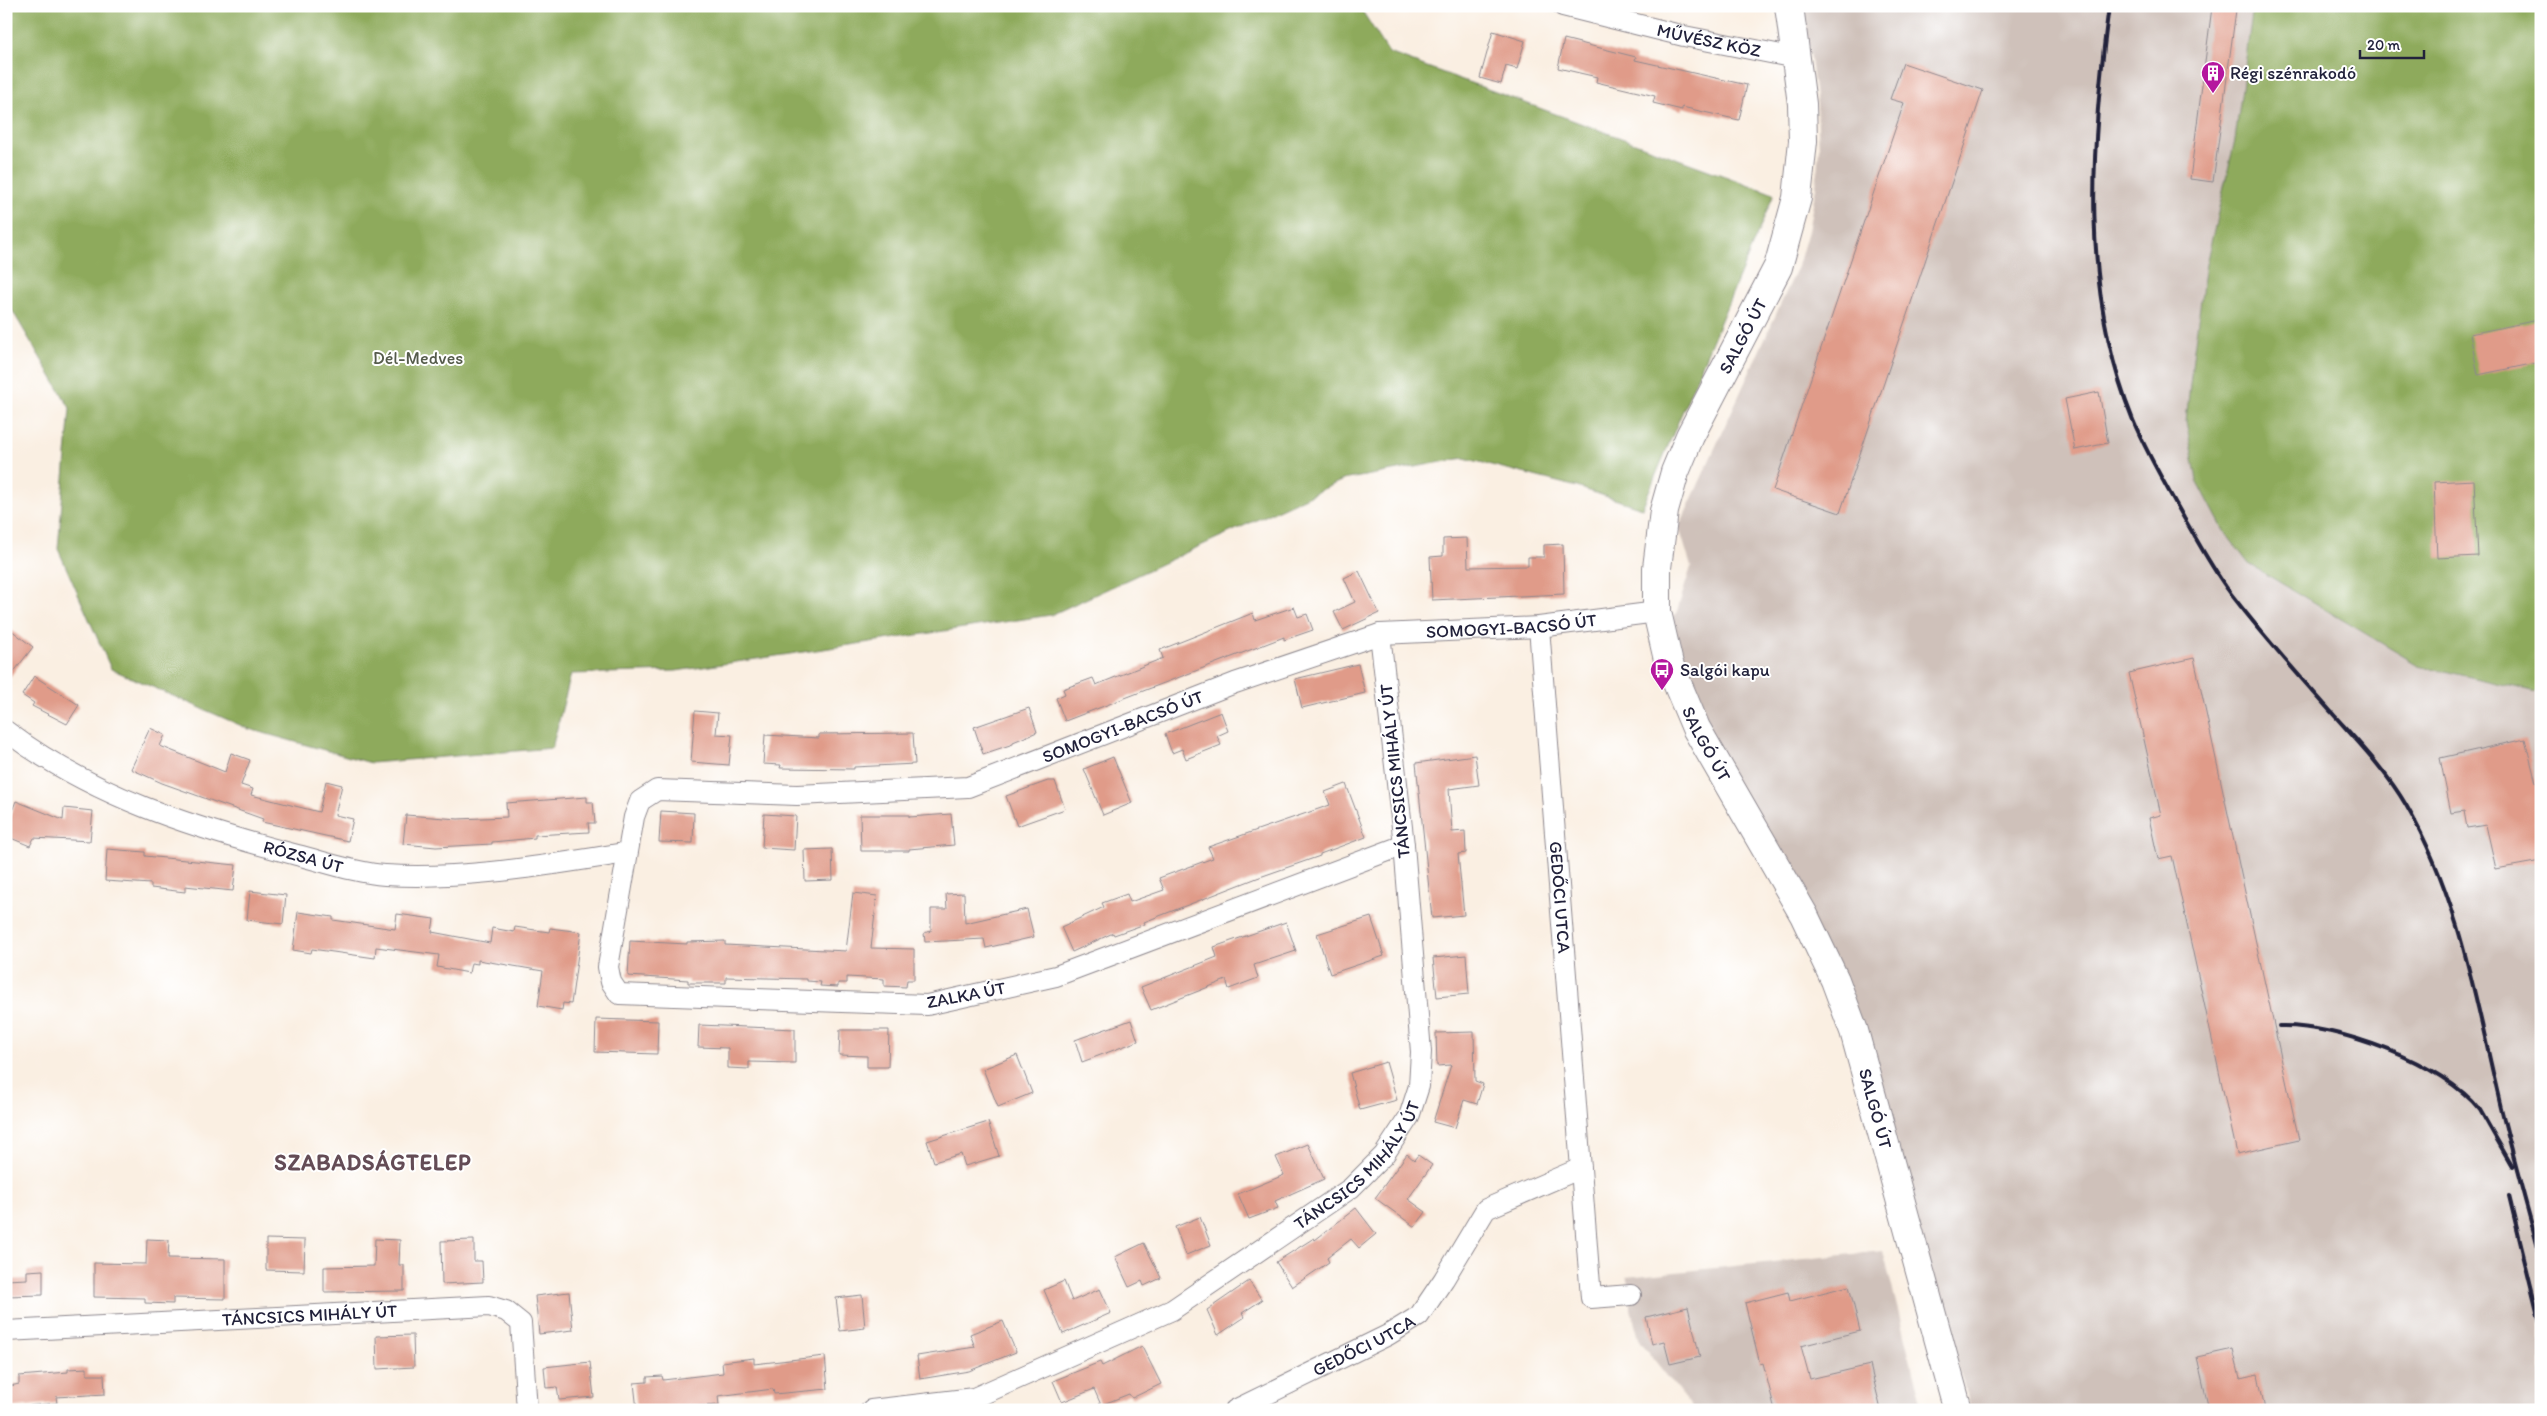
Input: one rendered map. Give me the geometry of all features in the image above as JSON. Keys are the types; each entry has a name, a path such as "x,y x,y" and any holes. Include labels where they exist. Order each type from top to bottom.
{"main road":[{"name":"SALGÓ ÚT","path":"1789,6 1802,104 1803,141 1797,198 1778,267 1690,436 1675,472 1664,511 1657,568 1658,612 1669,664 1696,728 1804,915 1835,980 1854,1031 1958,1410"}],"street":[{"name":"MŰVÉSZ KÖZ","path":"1563,6 1684,36 1796,58"},
{"name":"SOMOGYI-BACSÓ ÚT","path":"626,853 640,801 657,790 797,795 968,787 1235,683 1380,634 1539,627 1658,612"},
{"name":"GEDŐCI UTCA","path":"1539,627 1592,1298 1631,1295"},
{"name":"TÁNCSICS MIHÁLY ÚT","path":"871,1410 974,1398 1172,1310 1351,1188 1384,1155 1409,1117 1420,1086 1421,1052 1404,845 1380,634"},
{"name":"RÓZSA ÚT","path":"6,731 68,773 118,797 184,822 258,845 384,875 459,875 626,853"},
{"name":"ZALKA ÚT","path":"626,853 608,967 611,982 619,994 927,1005 1056,976 1404,845"},
{"name":"GEDŐCI UTCA","path":"1235,1410 1388,1335 1419,1316 1486,1209 1581,1168"},
{"name":"TÁNCSICS MIHÁLY ÚT","path":"6,1331 489,1306 506,1311 521,1323 528,1410"}],"shaded area":[{"path":"1804,6 2253,6 2235,140 2206,264 2194,349 2224,531 2249,564 2418,665 2541,693 2541,1410 1972,1410 1956,1362 1885,1101 1719,754 1669,627 1677,611 1691,567 1679,527 1798,266 1808,231 1816,187 1819,149 1817,105"},
{"path":"1883,1251 1923,1410 1694,1410 1640,1342 1631,1309 1631,1295 1627,1277"}],"green space":[{"name":"Dél-Medves","path":"6,6 1359,6 1389,53 1774,194 1642,508 1577,487 1464,458 1343,480 1051,615 676,671 571,674 552,748 371,763 249,729 111,669 58,549 70,408 6,300"},
{"path":"2253,6 2541,6 2541,693 2418,665 2249,564 2224,531 2197,480 2186,421 2194,349 2206,264 2235,140"}],"building":[{"name":"Régi szénrakodó","path":"2212,7 2236,10 2213,182 2190,179"},
{"path":"1493,31 1525,41 1517,69 1506,66 1501,84 1480,78"},
{"path":"1564,39 1636,57 1635,60 1747,85 1739,120 1682,107 1682,110 1653,103 1655,96 1596,82 1597,77 1558,68"},
{"path":"1903,63 1983,90 1840,513 1773,490 1904,103 1890,99"},
{"path":"2538,320 2541,336 2541,362 2478,375 2470,334"},
{"path":"2099,392 2108,443 2075,450 2065,399"},
{"path":"2474,480 2478,556 2437,558 2434,482"},
{"path":"1467,538 1468,567 1528,566 1528,557 1544,557 1544,545 1563,544 1564,594 1432,600 1430,557 1443,556 1443,539"},
{"path":"1359,571 1379,613 1343,630 1334,612 1355,602 1344,578"},
{"path":"1294,607 1298,617 1307,614 1313,630 1284,640 1284,637 1065,721 1056,698 1065,694 1063,689 1093,678 1096,685 1163,658 1160,650 1253,613 1255,620"},
{"path":"6,626 33,647 6,682"},
{"path":"2194,658 2299,1140 2237,1154 2172,856 2158,859 2149,818 2161,815 2129,673"},
{"path":"1358,664 1365,693 1302,708 1295,679"},
{"path":"34,676 79,705 67,724 32,706 34,703 22,695"},
{"path":"1029,708 1037,732 1013,742 1013,744 983,754 974,727"},
{"path":"695,711 718,713 716,734 732,735 729,765 691,762"},
{"path":"1221,712 1228,731 1217,736 1221,745 1186,759 1182,749 1172,753 1165,734"},
{"path":"150,728 165,735 160,746 225,772 231,753 250,760 241,785 253,789 251,795 319,812 326,781 342,785 335,815 353,819 348,841 262,822 263,819 162,783 131,769"},
{"path":"913,733 915,764 854,767 854,769 780,768 781,765 763,764 765,735 819,738 819,734"},
{"path":"2525,739 2536,783 2541,782 2541,861 2496,869 2486,825 2467,828 2464,811 2451,813 2440,758"},
{"path":"1475,755 1479,785 1449,789 1452,832 1465,831 1466,853 1458,854 1464,915 1432,918 1416,763"},
{"path":"1113,757 1132,803 1103,815 1084,769"},
{"path":"1048,781 1055,781 1065,809 1017,826 1006,796"},
{"path":"1346,784 1366,837 1144,922 1145,924 1114,935 1113,933 1072,952 1061,927 1104,907 1102,903 1127,894 1130,902 1164,890 1159,878 1213,858 1208,847 1330,805 1325,792"},
{"path":"587,797 587,802 593,802 595,823 588,823 589,832 535,835 535,838 492,842 492,844 436,847 403,844 406,815 458,819 507,817 506,803"},
{"path":"16,801 63,820 64,808 93,811 90,841 34,838 30,846 6,836 6,826"},
{"path":"661,811 694,813 693,843 659,842"},
{"path":"764,814 796,816 794,850 762,848"},
{"path":"951,814 954,845 909,849 909,851 861,851 860,815 909,815 909,817"},
{"path":"107,849 145,852 145,856 236,865 233,891 185,886 185,892 151,888 151,884 105,881"},
{"path":"832,849 833,880 805,881 804,850"},
{"path":"250,891 286,895 283,924 247,920"},
{"path":"853,893 877,896 871,948 914,949 914,980 907,980 906,987 884,986 884,979 847,977 847,983 838,983 838,987 820,986 821,982 807,981 807,979 726,977 726,983 688,983 688,980 628,976 630,941 687,944 687,942 725,941 725,945 846,951"},
{"path":"964,893 965,923 1027,909 1034,937 986,948 984,939 925,942 924,933 931,931 931,909 947,909 946,894"},
{"path":"298,912 333,917 333,920 395,929 397,914 434,919 432,932 490,943 492,928 514,932 515,927 549,932 550,928 581,932 571,1004 563,1003 562,1010 538,1006 543,971 478,960 478,964 471,963 469,973 437,967 439,955 376,947 375,958 312,949 311,953 293,950"},
{"path":"1371,917 1384,956 1330,974 1317,934"},
{"path":"1286,922 1296,951 1254,965 1258,978 1229,989 1226,980 1151,1010 1141,987 1217,957 1214,947"},
{"path":"1466,955 1469,994 1437,997 1433,958"},
{"path":"596,1019 658,1021 657,1054 595,1052"},
{"path":"1131,1020 1138,1041 1082,1062 1075,1040"},
{"path":"699,1025 795,1029 795,1063 749,1062 749,1069 728,1068 728,1048 698,1047"},
{"path":"840,1030 889,1030 888,1067 867,1067 867,1056 839,1055"},
{"path":"1474,1032 1475,1081 1483,1084 1477,1104 1464,1100 1455,1128 1433,1122 1451,1065 1437,1066 1436,1033"},
{"path":"1017,1055 1032,1093 998,1107 983,1069"},
{"path":"1386,1062 1397,1100 1360,1110 1350,1073"},
{"path":"988,1122 999,1156 965,1166 961,1154 934,1162 927,1141"},
{"path":"1308,1144 1324,1179 1275,1201 1278,1208 1249,1219 1238,1194 1284,1175 1276,1157"},
{"path":"1407,1154 1414,1160 1418,1155 1432,1165 1408,1199 1426,1212 1415,1227 1375,1198"},
{"path":"1356,1208 1376,1234 1359,1248 1351,1239 1327,1258 1329,1262 1292,1287 1276,1262 1314,1238 1315,1240"},
{"path":"1200,1217 1211,1245 1186,1255 1175,1227"},
{"path":"147,1239 169,1240 168,1258 225,1259 225,1299 173,1298 173,1304 145,1303 145,1298 94,1297 94,1263 146,1264"},
{"path":"266,1239 305,1240 304,1271 266,1270"},
{"path":"375,1239 400,1240 399,1265 404,1265 404,1291 324,1292 324,1267 374,1266"},
{"path":"474,1240 474,1261 482,1261 483,1282 442,1284 441,1241"},
{"path":"1144,1243 1161,1278 1144,1286 1142,1281 1129,1287 1115,1257"},
{"path":"43,1270 43,1295 6,1296 6,1280 27,1279 27,1271"},
{"path":"1064,1281 1072,1301 1100,1289 1111,1313 1063,1334 1044,1290"},
{"path":"1249,1281 1262,1300 1242,1313 1245,1317 1218,1335 1207,1310"},
{"path":"1849,1286 1860,1331 1801,1346 1810,1379 1870,1365 1881,1410 1775,1410 1763,1363 1760,1364 1745,1303 1788,1292 1790,1301"},
{"path":"569,1292 573,1330 539,1334 535,1296"},
{"path":"862,1295 865,1328 840,1331 836,1298"},
{"path":"1688,1307 1700,1357 1670,1364 1664,1341 1652,1344 1646,1317"},
{"path":"1003,1321 1016,1352 969,1371 920,1379 917,1356 975,1347 970,1334"},
{"path":"413,1335 414,1367 377,1369 376,1336"},
{"path":"1142,1346 1161,1384 1132,1398 1129,1394 1101,1405 1094,1389 1062,1402 1053,1381 1100,1362 1102,1366"},
{"path":"2233,1349 2240,1378 2258,1374 2265,1410 2209,1410 2197,1357"},
{"path":"825,1356 828,1389 774,1394 773,1389 718,1396 719,1405 637,1410 634,1383 647,1382 647,1377 662,1376 663,1380 723,1373 722,1362 754,1358 754,1364"},
{"path":"590,1362 594,1397 559,1400 557,1387 546,1388 544,1367"},
{"path":"87,1368 87,1375 104,1375 105,1394 56,1397 57,1403 6,1408 6,1387 19,1384 19,1376 68,1372 68,1369"}],"railway":[{"path":"2109,6 2098,110 2094,216 2097,268 2104,320 2116,371 2144,445 2221,580 2271,643 2381,769 2406,805 2425,841 2441,878 2465,955 2502,1112 2541,1259"},
{"path":"2279,1026 2303,1027 2359,1039 2416,1062 2441,1077 2463,1093 2480,1110 2512,1166"},
{"path":"2509,1196 2541,1327"}],"place":[{"name":"Régi szénrakodó","path":"2213,94"},
{"name":"Salgói kapu","path":"1662,691"}],"district":[{"name":"SZABADSÁGTELEP","path":"373,1162"}]}
